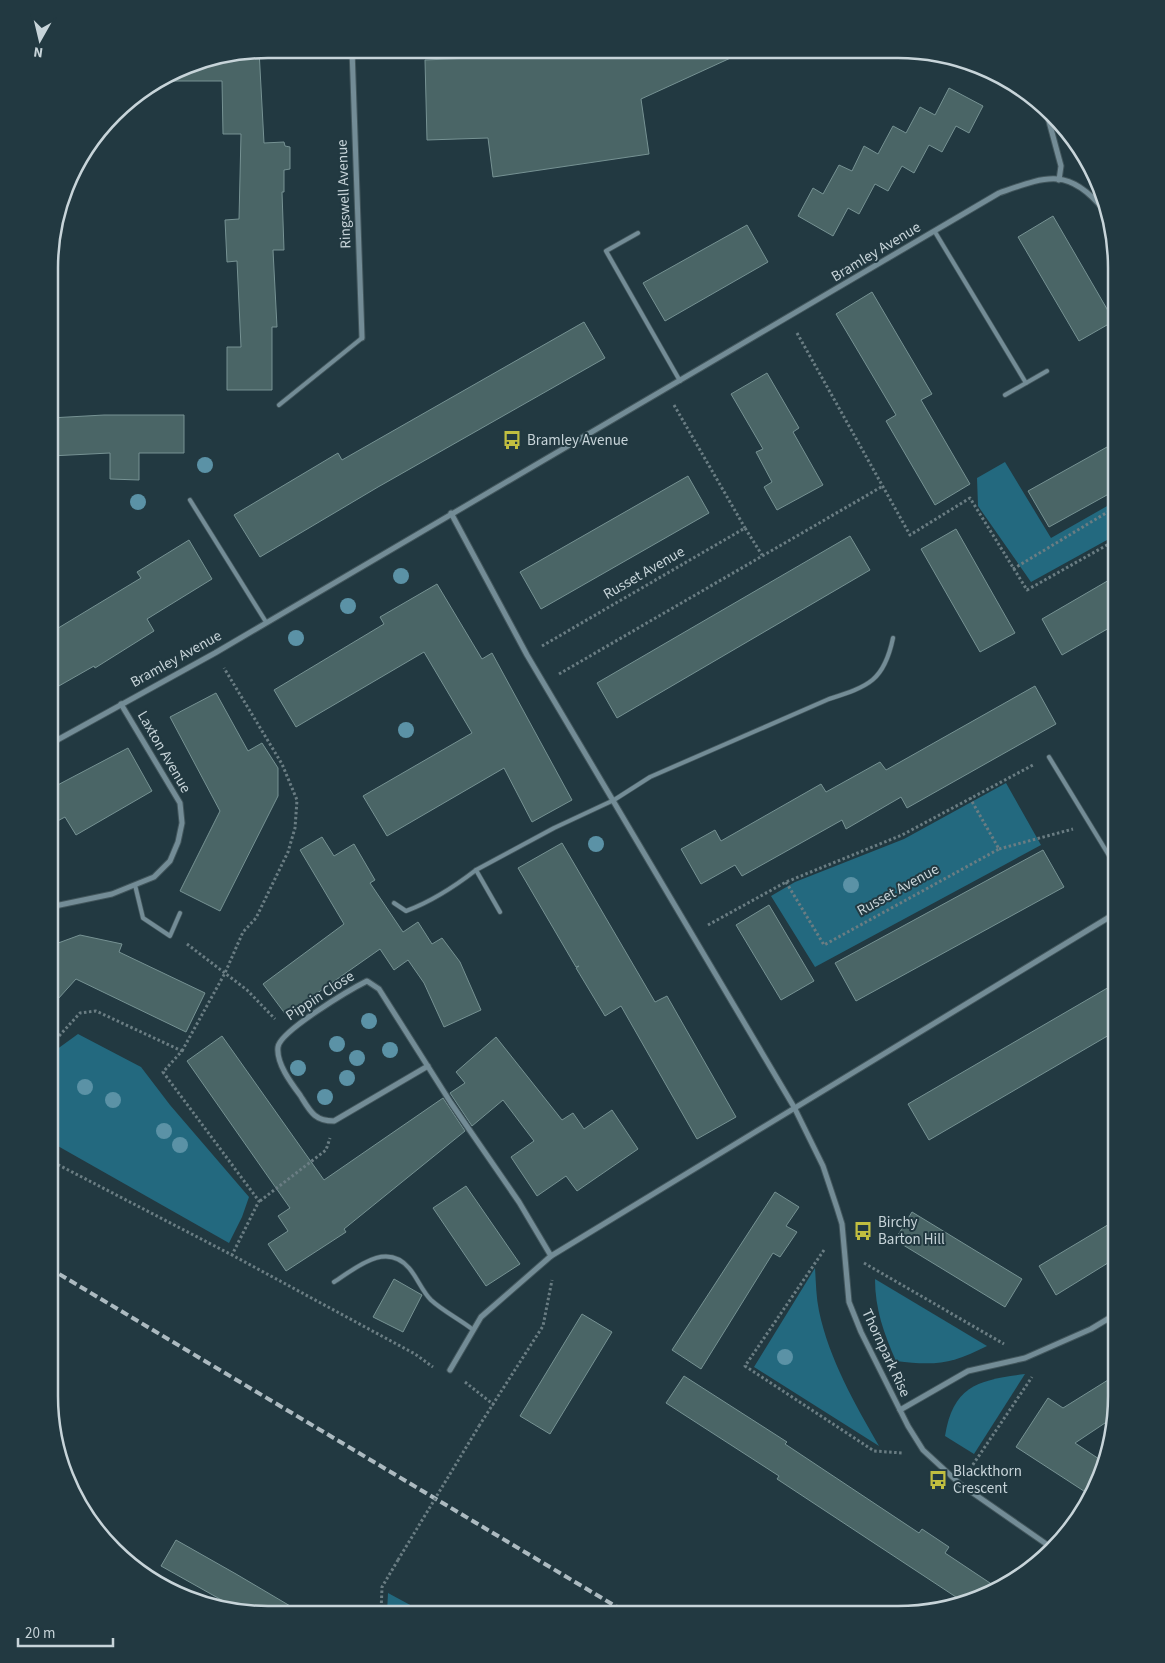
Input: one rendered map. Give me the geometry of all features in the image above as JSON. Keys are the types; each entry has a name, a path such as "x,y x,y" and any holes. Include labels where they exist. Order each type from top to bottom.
{"street":[{"name":"Ringswell Avenue","path":"352,58 362,338"},
{"path":"1049,122 1060,166 1058,180 1069,182 1087,191 1097,203"},
{"name":"Bramley Avenue","path":"58,739 215,653 451,513 789,318 999,193 1042,178 1058,180"},
{"path":"451,513 527,655 693,934 768,1067 794,1107"},
{"name":"Laxton Avenue","path":"58,905 112,894 154,877 170,861 178,842 182,823 180,803 121,704"},
{"path":"450,1370 472,1329 481,1317 559,1250 1108,918"},
{"name":"Pippin Close","path":"334,1120 323,1121 313,1114 293,1086 281,1064 278,1046 286,1034 351,989 367,981 379,989 482,1146 551,1256"},
{"path":"334,1120 428,1066"},
{"name":"Thornpark Rise","path":"794,1107 823,1166 842,1224 849,1302 861,1332 922,1450 960,1484 1046,1544"},
{"path":"900,1410 968,1371 1025,1358 1091,1329 1108,1319"}],"lane":[{"path":"934,232 1026,383"},
{"path":"638,233 606,251 680,381"},
{"path":"279,405 362,338"},
{"path":"1004,395 1047,371"},
{"path":"190,500 266,622"},
{"path":"394,903 406,911 424,904 450,891 476,870 554,828 614,800 650,777 829,699 852,691 880,675 894,638"},
{"path":"1050,757 1108,854"},
{"path":"476,870 500,912"},
{"path":"135,885 143,918 170,936 180,913"},
{"path":"334,1282 371,1259 384,1255 398,1258 408,1267 430,1299 472,1329"}],"path":[{"path":"789,318 910,535 970,498 1027,590 1108,544"},
{"path":"665,389 762,555"},
{"path":"544,683 882,486"},
{"path":"1013,569 1108,512"},
{"name":"Russet Avenue","path":"527,655 745,528"},
{"path":"215,653 282,764 297,800 295,828 288,852 256,918 243,932 224,973 182,1051 163,1072 259,1201"},
{"path":"693,934 786,882 902,835 1050,757"},
{"path":"970,798 998,849 1090,824"},
{"name":"Russet Avenue","path":"786,882 824,945 998,849"},
{"path":"170,936 185,944 247,990 274,1018 286,1034"},
{"path":"58,1037 80,1013 96,1011 182,1051"},
{"path":"232,1255 259,1201 326,1150 334,1120"},
{"path":"58,1165 232,1255 415,1354 430,1366 450,1370 494,1405"},
{"path":"842,1224 745,1366 874,1451 896,1454 922,1450"},
{"path":"381,1606 382,1587 479,1426 543,1326 559,1250"}],"shaded area":[{"path":"1005,462 1051,538 1108,506 1108,539 1031,582 978,506 977,478"},
{"path":"1006,783 1041,845 815,967 771,896 795,882 904,839"},
{"path":"78,1034 141,1067 170,1105 249,1197 242,1217 229,1243 58,1146 58,1048"},
{"path":"815,1268 818,1306 829,1346 852,1397 879,1446 754,1367"},
{"path":"875,1279 987,1346 964,1357 943,1362 896,1361 881,1321 875,1290"},
{"path":"1025,1374 974,1454 945,1436 954,1406 971,1388 994,1379"},
{"path":"388,1593 412,1606 387,1606"}],"building":[{"path":"259,58 264,143 284,142 285,146 290,147 290,169 284,170 284,192 282,192 284,250 273,250 277,327 272,327 272,390 227,390 227,347 241,347 237,261 227,262 225,220 239,219 241,134 223,134 222,81 171,81 187,73 213,65 240,59"},
{"path":"470,58 731,58 641,99 649,154 493,177 488,138 427,140 425,60"},
{"path":"949,88 983,106 969,133 956,126 942,152 929,145 914,173 902,166 888,191 875,184 859,214 848,208 833,236 798,216 813,188 823,194 839,165 852,171 864,146 878,154 893,126 906,133 920,107 935,115"},
{"path":"1053,216 1108,311 1108,324 1079,341 1018,237"},
{"path":"747,225 768,262 665,321 643,283"},
{"path":"872,292 932,394 921,400 970,484 935,505 886,421 896,415 836,314"},
{"path":"584,322 605,358 378,487 260,557 234,515 338,453 342,460"},
{"path":"767,373 799,428 793,432 823,485 777,510 764,487 772,482 756,452 763,449 731,394"},
{"path":"104,415 184,415 184,453 139,453 139,480 110,479 110,453 58,456 58,418"},
{"path":"1108,446 1108,494 1049,527 1028,491"},
{"path":"688,476 709,513 541,609 520,572"},
{"path":"956,529 1015,633 980,652 921,549"},
{"path":"850,536 870,570 617,718 597,683"},
{"path":"189,540 212,579 147,619 154,631 95,668 94,666 58,686 58,628 141,578 137,572"},
{"path":"1108,581 1108,629 1062,655 1042,619"},
{"path":"437,584 482,659 492,653 572,800 532,822 504,768 387,836 363,796 472,733 424,652 296,727 274,690 384,624 380,617"},
{"path":"1035,686 1056,724 907,808 901,797 846,829 842,820 742,876 735,865 701,884 681,849 715,830 721,841 821,784 826,792 880,762 886,770"},
{"path":"216,693 248,751 262,743 278,768 278,796 220,911 180,891 220,811 170,717"},
{"path":"128,748 152,791 76,835 65,817 58,821 58,785"},
{"path":"322,837 334,856 354,844 375,880 370,883 403,932 418,922 432,944 442,938 460,962 481,1010 444,1027 424,983 408,960 394,970 380,949 286,1015 263,984 344,924 300,850"},
{"path":"562,843 655,1002 667,996 736,1117 697,1139 621,1006 605,1016 576,968 579,966 576,967 518,868"},
{"path":"1043,850 1064,887 856,1001 835,963"},
{"path":"769,905 814,981 781,1000 736,925"},
{"path":"80,935 122,944 119,952 205,993 186,1032 76,979 58,999 58,943"},
{"path":"1108,988 1108,1036 929,1140 908,1104"},
{"path":"222,1036 324,1180 443,1098 465,1131 344,1229 346,1232 286,1271 268,1244 288,1231 278,1216 290,1208 187,1061"},
{"path":"496,1037 562,1120 573,1113 584,1129 612,1110 638,1149 577,1191 566,1176 537,1196 511,1157 534,1141 503,1100 472,1126 450,1093 465,1083 456,1072"},
{"path":"466,1186 520,1264 486,1286 433,1208"},
{"path":"775,1192 799,1207 786,1226 797,1232 780,1257 773,1253 701,1369 672,1350"},
{"path":"912,1212 1022,1279 1005,1307 895,1240"},
{"path":"1108,1225 1108,1263 1056,1295 1039,1266"},
{"path":"394,1279 422,1295 403,1332 373,1317"},
{"path":"582,1314 612,1332 550,1434 520,1416"},
{"path":"684,1376 787,1442 785,1444 919,1533 922,1529 949,1547 945,1553 991,1584 978,1590 956,1597 777,1479 779,1476 666,1403"},
{"path":"1108,1380 1106,1422 1075,1443 1098,1458 1092,1476 1084,1491 1016,1447 1048,1398 1063,1408"},
{"path":"176,1540 290,1606 240,1604 221,1600 161,1566"}],"railway":[{"path":"58,1273 615,1606"}],"place":[{"name":"Bramley Avenue","path":"512,440"},
{"name":"Birchy Barton Hill","path":"863,1231"},
{"name":"Blackthorn Crescent","path":"938,1480"}]}
